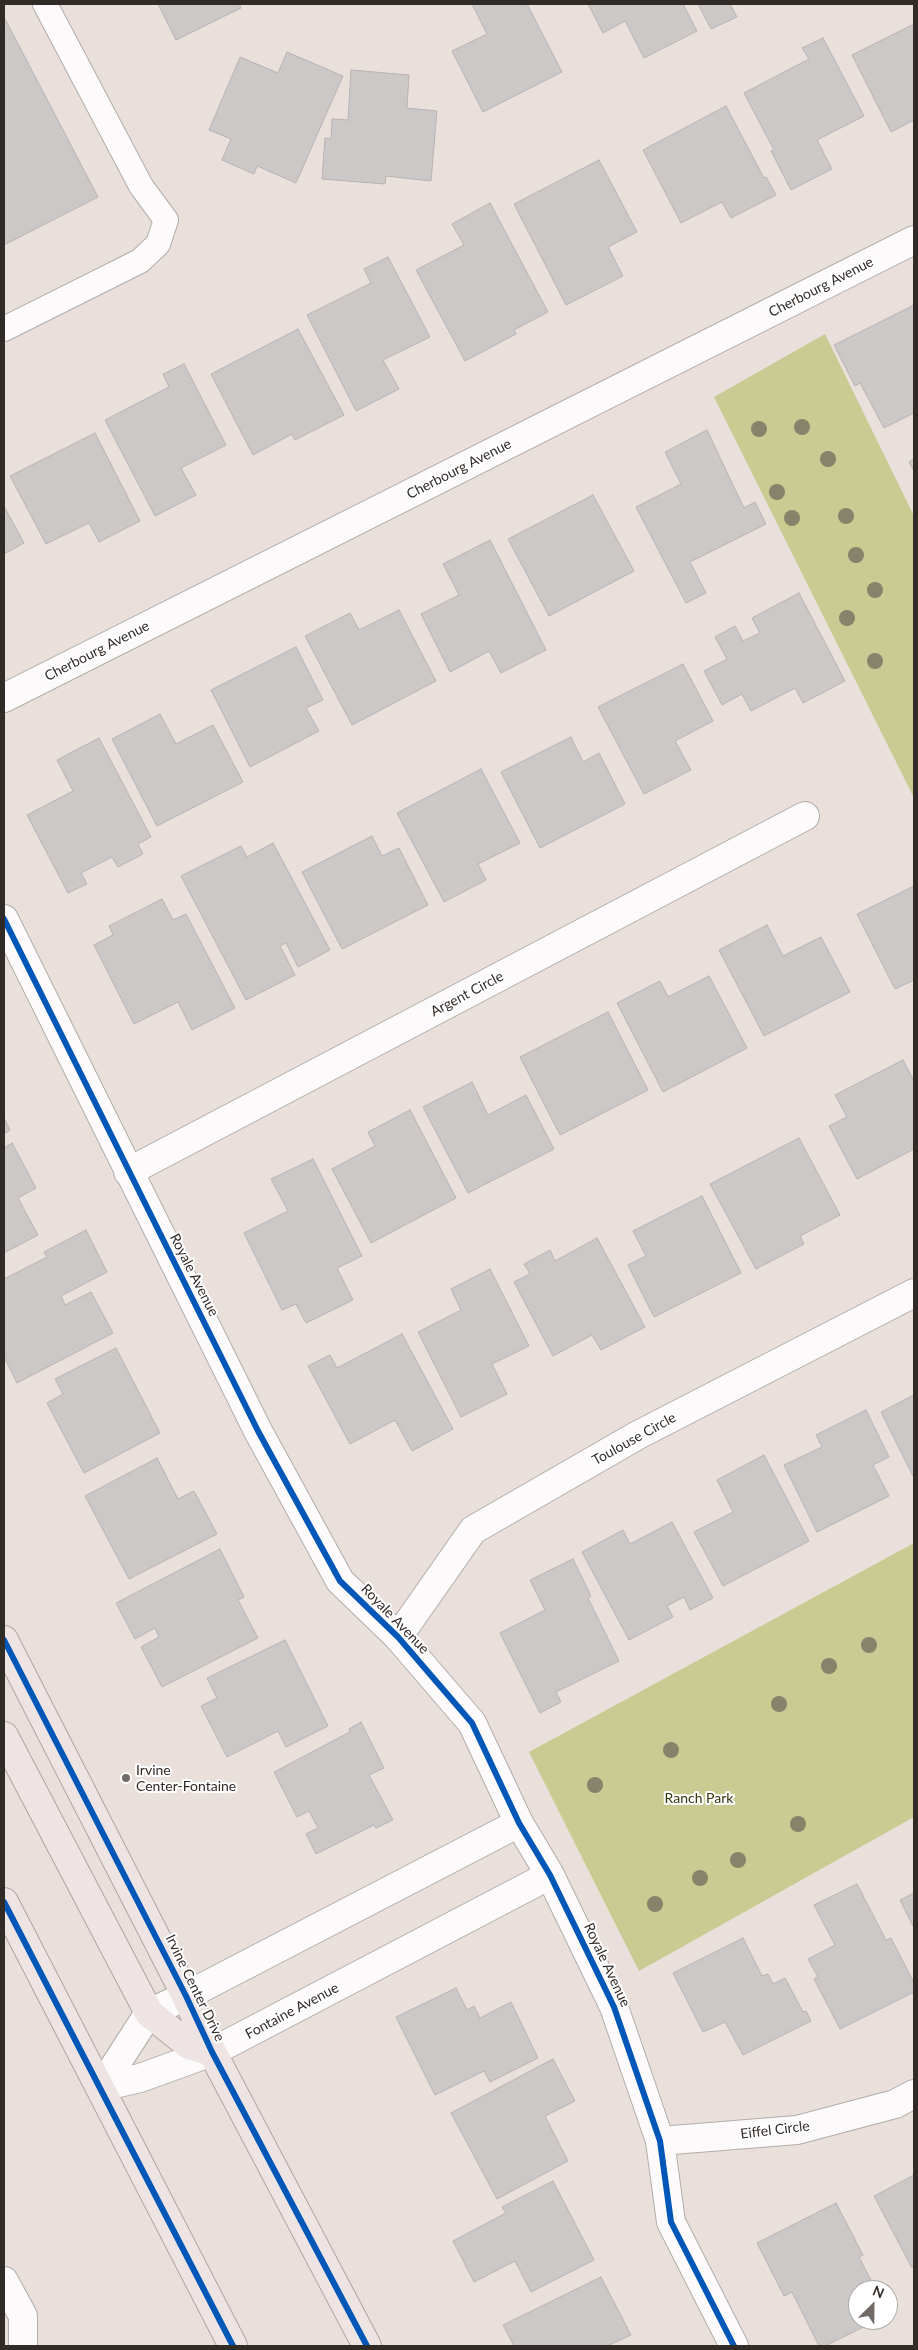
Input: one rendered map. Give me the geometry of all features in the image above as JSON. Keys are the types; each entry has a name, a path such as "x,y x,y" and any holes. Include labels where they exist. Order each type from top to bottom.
{"main road":[{"name":"Irvine Center Drive","path":"4,1640 186,1996 212,2052 367,2346"},
{"path":"4,1736 149,2013 189,2045 212,2052"},
{"path":"4,1902 233,2346"}],"street":[{"name":"Cherbourg Avenue","path":"4,698 914,240"},
{"name":"Argent Circle","path":"128,1172 805,816"},
{"name":"Royale Avenue","path":"4,919 258,1431 340,1581 398,1638 472,1723 519,1823 550,1875 614,2007 660,2140 671,2222 734,2346"},
{"name":"Toulouse Circle","path":"398,1638 473,1530 638,1435 914,1293"},
{"path":"100,2087 149,2013 186,1996 519,1823"},
{"name":"Fontaine Avenue","path":"100,2087 140,2078 212,2052 550,1875"},
{"name":"Eiffel Circle","path":"660,2140 797,2130 895,2104 914,2094"},
{"path":"4,2281 23,2316 23,2346"}],"lane":[{"path":"4,329 140,261 158,244 166,220 141,186 45,4"}],"green space":[{"path":"825,334 914,516 914,798 714,397"},
{"name":"Ranch Park","path":"914,1543 914,1817 639,1971 529,1752"}],"building":[{"path":"158,4 239,4 241,8 176,40"},
{"path":"472,4 527,4 562,72 483,112 452,51 487,34"},
{"path":"588,4 683,4 697,31 644,58 625,21 603,33"},
{"path":"698,4 730,4 737,17 711,29"},
{"path":"4,17 98,197 4,245"},
{"path":"914,24 914,120 891,132 852,55"},
{"path":"823,38 864,116 817,140 832,169 791,190 771,151 774,150 744,93 809,59 802,48"},
{"path":"287,52 343,76 296,183 257,166 254,174 222,160 231,139 209,130 240,57 278,73"},
{"path":"351,70 409,75 407,108 437,111 431,181 386,176 385,184 322,179 325,138 331,139 332,119 348,120"},
{"path":"726,106 764,178 766,177 776,195 731,218 722,202 681,223 643,150"},
{"path":"599,160 637,232 608,247 623,276 566,305 514,204"},
{"path":"490,203 548,312 514,330 516,334 465,361 416,270 464,245 452,224"},
{"path":"388,257 430,337 383,360 399,389 356,411 307,315 371,283 364,269"},
{"path":"914,305 914,413 884,428 860,383 855,386 834,345"},
{"path":"298,329 344,415 295,440 292,434 253,455 211,374"},
{"path":"184,364 226,445 181,468 196,495 155,516 105,420 169,387 163,374"},
{"path":"707,430 744,508 755,502 766,524 690,562 706,593 686,603 636,507 681,484 665,452"},
{"path":"95,433 140,521 99,542 89,523 46,544 10,476"},
{"path":"914,459 914,471 909,462"},
{"path":"593,495 634,571 549,616 508,539"},
{"path":"4,506 24,543 4,554"},
{"path":"490,540 546,650 501,673 489,651 450,672 421,614 459,595 443,564"},
{"path":"799,593 845,681 803,703 795,688 751,711 742,694 722,705 704,671 727,659 715,637 735,626 743,641 760,633 752,618"},
{"path":"399,610 436,681 352,725 305,636 350,613 359,630"},
{"path":"296,647 323,700 306,708 319,731 250,767 211,690"},
{"path":"683,664 713,721 675,741 691,770 644,794 598,707"},
{"path":"160,714 176,744 213,725 243,782 157,826 112,739"},
{"path":"571,737 583,762 599,753 625,804 540,848 501,772"},
{"path":"99,738 151,837 138,844 143,854 118,867 112,857 81,873 87,884 68,893 27,815 73,791 57,760"},
{"path":"481,769 520,843 478,864 486,880 444,902 397,813"},
{"path":"372,836 382,856 399,848 428,905 342,949 302,872"},
{"path":"273,843 330,950 298,967 286,943 280,946 295,975 246,1000 181,876 241,846 247,857"},
{"path":"914,886 914,980 895,989 857,914"},
{"path":"162,899 173,920 186,914 235,1008 192,1030 178,1002 134,1024 94,945 113,935 109,926"},
{"path":"767,925 783,956 821,937 850,992 764,1036 719,950"},
{"path":"709,976 747,1048 663,1092 617,1003 660,981 668,997"},
{"path":"608,1012 648,1090 560,1135 520,1057"},
{"path":"903,1060 914,1081 914,1149 857,1179 829,1126 847,1117 835,1095"},
{"path":"472,1082 488,1115 526,1095 554,1149 468,1193 423,1107"},
{"path":"410,1110 456,1198 371,1243 332,1169 375,1146 368,1132"},
{"path":"4,1118 10,1130 4,1134"},
{"path":"799,1138 840,1215 800,1236 804,1244 756,1269 710,1184"},
{"path":"12,1143 36,1188 18,1198 38,1235 4,1253 4,1148"},
{"path":"313,1159 362,1256 337,1268 353,1300 306,1323 296,1304 282,1310 244,1233 288,1211 271,1179"},
{"path":"702,1196 741,1273 654,1317 628,1265 646,1256 633,1231"},
{"path":"86,1230 107,1272 61,1296 65,1305 91,1292 113,1333 17,1383 4,1357 4,1279 47,1257 44,1252"},
{"path":"597,1238 645,1327 601,1350 592,1335 553,1356 514,1282 530,1274 524,1264 550,1250 555,1261"},
{"path":"490,1269 529,1346 492,1364 507,1394 461,1417 418,1332 461,1310 451,1289"},
{"path":"402,1334 453,1429 412,1451 395,1420 350,1444 308,1366 330,1355 337,1368"},
{"path":"116,1348 160,1433 84,1473 47,1403 63,1394 55,1379"},
{"path":"914,1395 914,1478 881,1412"},
{"path":"866,1410 889,1457 873,1465 889,1496 817,1532 784,1465 822,1447 816,1435"},
{"path":"764,1455 809,1541 723,1586 694,1532 733,1512 717,1480"},
{"path":"157,1458 178,1499 194,1491 217,1534 129,1579 85,1496"},
{"path":"672,1522 713,1598 690,1610 684,1597 667,1606 673,1617 629,1640 582,1552 623,1530 630,1544"},
{"path":"220,1549 244,1597 238,1600 258,1638 162,1687 141,1647 159,1637 155,1628 135,1639 116,1603"},
{"path":"573,1559 591,1596 588,1598 619,1661 556,1692 561,1702 540,1713 500,1633 545,1610 530,1580"},
{"path":"285,1640 328,1726 286,1747 278,1731 227,1757 201,1706 217,1698 207,1678"},
{"path":"361,1722 384,1768 369,1775 393,1820 376,1828 374,1825 316,1854 306,1834 318,1828 309,1811 297,1817 274,1772 350,1732 349,1729"},
{"path":"857,1884 886,1940 891,1938 914,1983 914,1992 840,2029 814,1979 818,1977 808,1959 835,1945 814,1905"},
{"path":"914,1893 914,1928 900,1900"},
{"path":"743,1938 762,1976 768,1974 773,1984 785,1978 803,2012 806,2011 811,2021 743,2055 725,2022 703,2032 673,1973"},
{"path":"456,1988 467,2010 474,2006 480,2018 511,2002 538,2058 490,2082 484,2071 435,2095 396,2017"},
{"path":"553,2059 575,2101 545,2116 568,2161 497,2199 451,2113"},
{"path":"914,2175 914,2266 912,2268 874,2196"},
{"path":"553,2181 594,2260 531,2292 515,2261 474,2282 453,2241 506,2213 502,2207"},
{"path":"836,2203 863,2255 859,2257 871,2280 848,2280 848,2330 858,2330 825,2346 819,2346 792,2292 784,2296 757,2243"},
{"path":"601,2277 631,2335 607,2346 514,2346 503,2325"}],"cycle path":[{"path":"4,919 258,1431 340,1581 398,1637 472,1723 519,1823 550,1875 614,2007 660,2141 671,2222 734,2346"},
{"path":"4,1640 186,1996 212,2052 367,2346"},
{"path":"4,1902 233,2346"}],"place":[{"name":"Irvine Center-Fontaine","path":"126,1778"}]}
